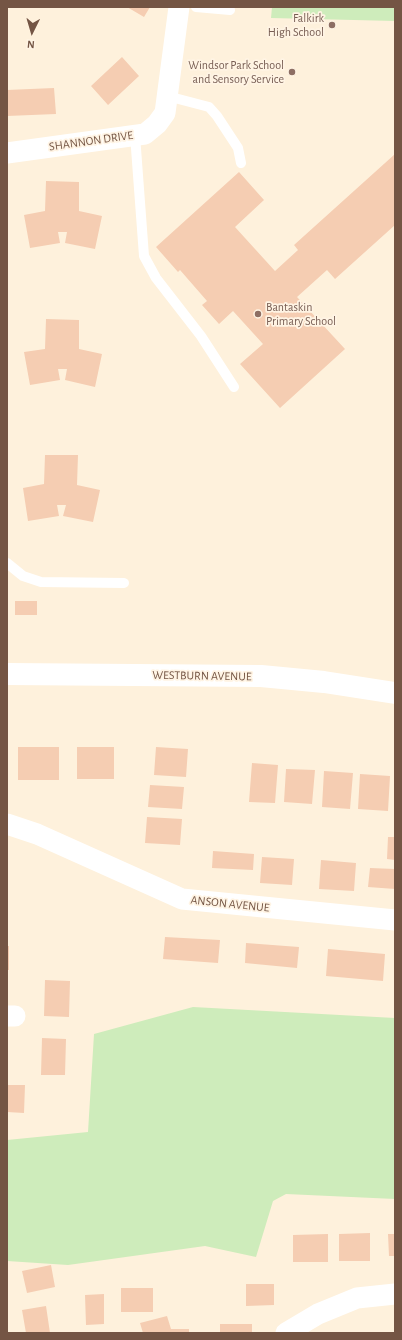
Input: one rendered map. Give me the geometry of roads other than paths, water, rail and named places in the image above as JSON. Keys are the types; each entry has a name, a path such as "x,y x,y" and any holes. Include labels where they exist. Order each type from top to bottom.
{"main road":[{"name":"WESTBURN AVENUE","path":"7,674 261,676 324,682 395,693"}],"street":[{"path":"166,104 179,7"},
{"name":"SHANNON DRIVE","path":"7,153 145,134 157,124 166,104"},
{"name":"ANSON AVENUE","path":"7,824 37,834 182,899 395,920"},
{"path":"286,1333 318,1314 357,1298 395,1294"}],"lane":[{"path":"196,7 230,10"},
{"path":"166,104 209,107 217,116 238,148 241,163"},
{"path":"135,135 144,256 156,278 201,336 234,387"},
{"path":"7,563 23,576 41,582 124,583"}],"place":[{"name":"Falkirk High School","path":"332,25"},
{"name":"Windsor Park School and Sensory Service","path":"292,72"},
{"name":"Bantaskin Primary School","path":"258,314"}]}
